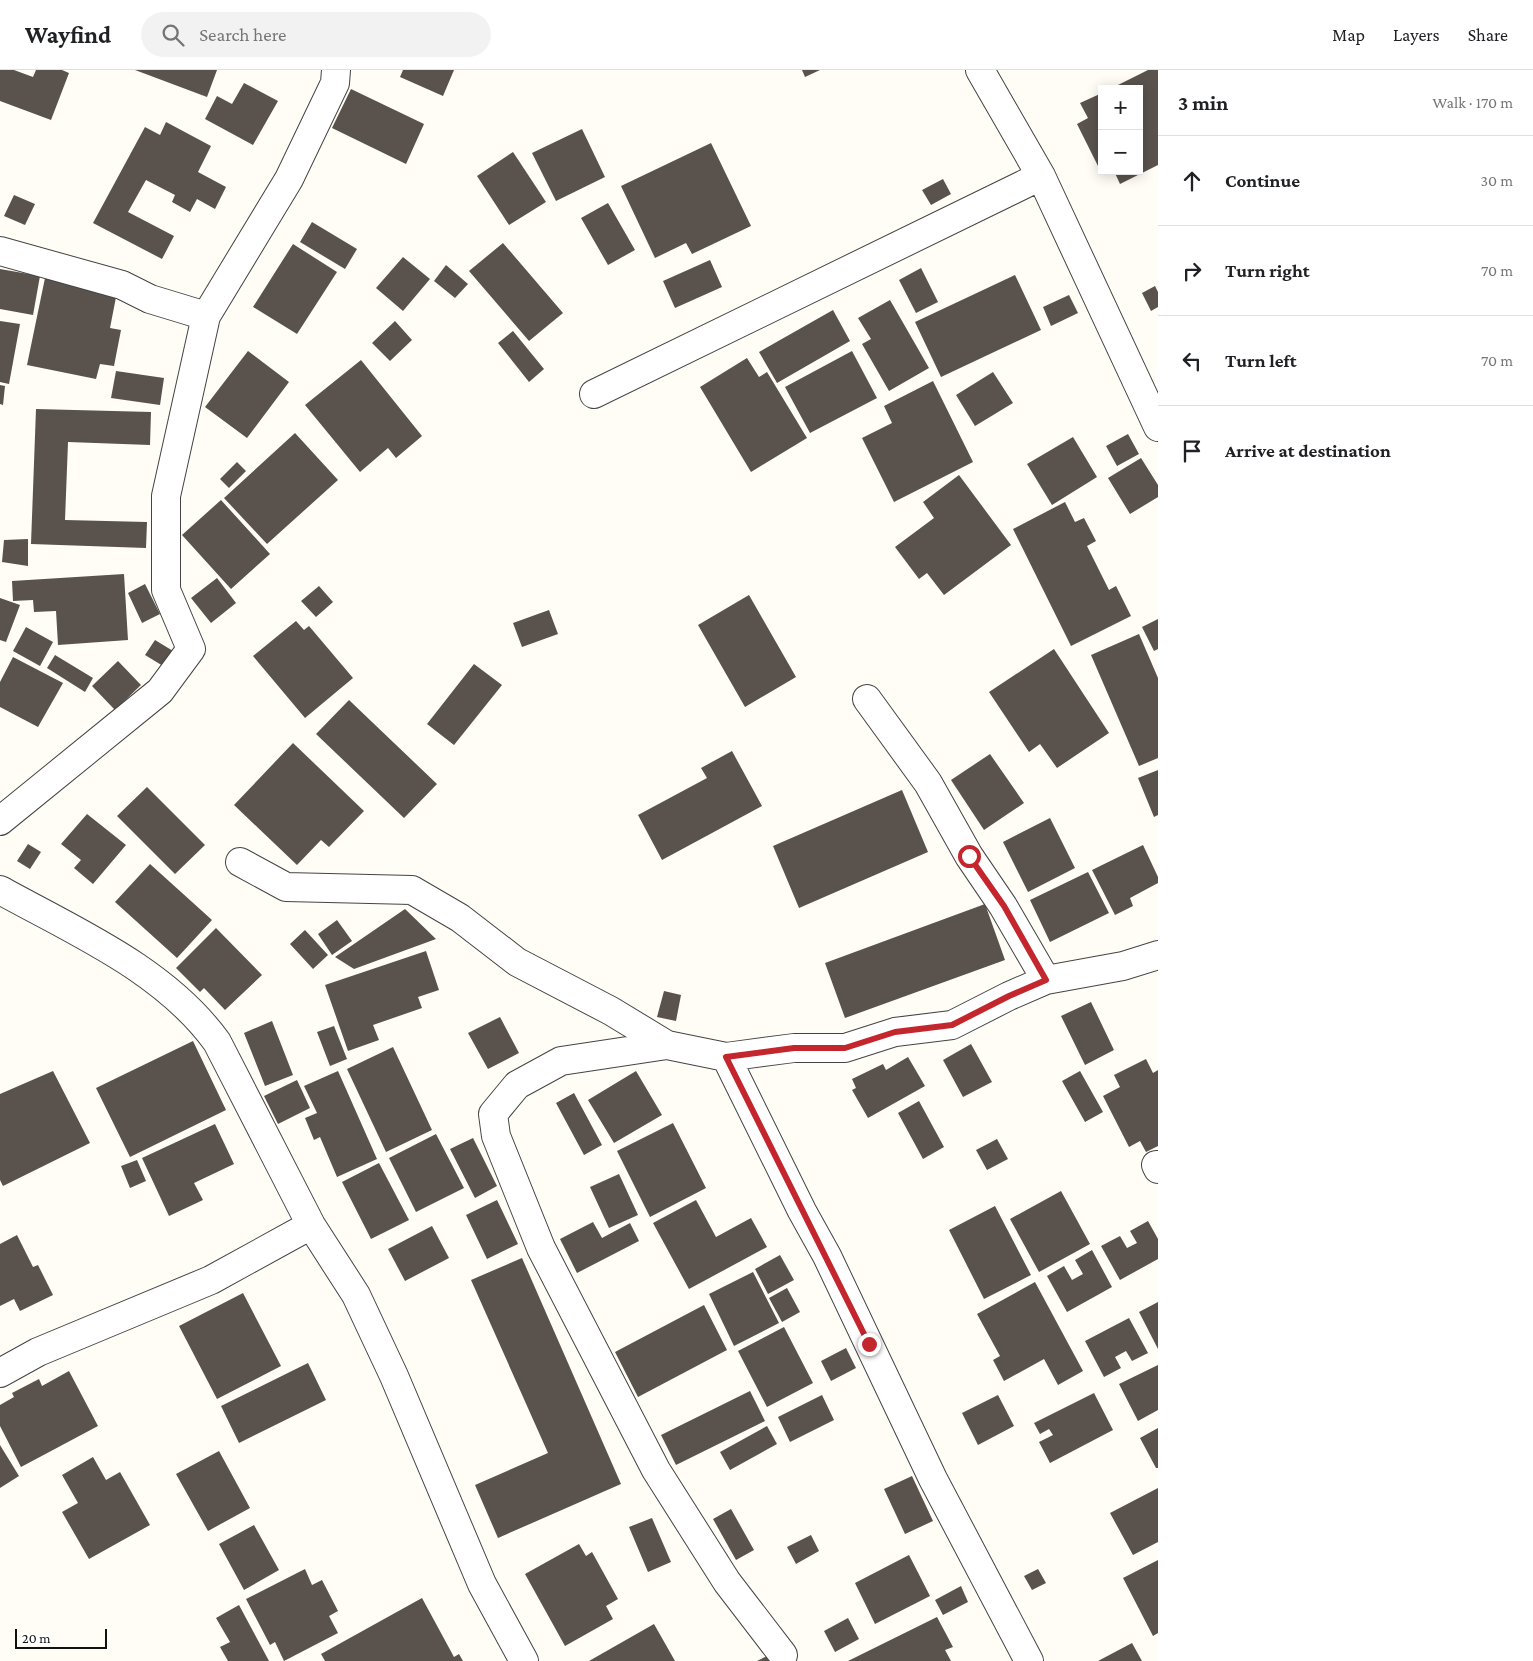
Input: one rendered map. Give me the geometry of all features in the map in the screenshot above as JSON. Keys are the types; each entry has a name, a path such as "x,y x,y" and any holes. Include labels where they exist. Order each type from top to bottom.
{"street":[{"path":"0,821 160,691 191,649 166,590 166,496 206,316 289,179 335,83 336,70"},
{"path":"980,70 1041,176 1158,427"},
{"path":"594,394 1041,176"},
{"path":"0,251 122,284 150,299 206,316"},
{"path":"867,699 928,783 969,856 1004,906 1046,980"},
{"path":"240,862 286,887 412,890 460,918 517,962 611,1011 667,1046"},
{"path":"0,890 115,953 181,1000 200,1018 217,1042 312,1225 356,1295 394,1376 482,1584 524,1661"},
{"path":"783,1655 727,1582 656,1470 541,1248 496,1136 493,1114 517,1085 561,1061 667,1046 726,1057 794,1048 845,1048 895,1032 952,1025 1009,996 1046,980 1123,966 1158,955"},
{"path":"726,1057 802,1211 827,1256 933,1479 982,1576 1029,1661"},
{"path":"0,1373 38,1352 211,1280 312,1225"}],"building":[{"path":"0,70 14,70 33,77 36,70 62,70 69,73 51,120 0,101"},
{"path":"135,70 217,70 207,97"},
{"path":"403,70 454,70 443,96 400,77"},
{"path":"802,70 820,70 805,77"},
{"path":"1148,70 1158,70 1158,165 1143,172 1143,85 1118,85"},
{"path":"244,83 278,101 253,145 205,119 217,96 232,104"},
{"path":"351,89 424,124 406,164 332,128"},
{"path":"1098,95 1098,166 1077,124 1088,118 1080,103"},
{"path":"166,122 211,146 198,172 226,187 215,209 197,199 190,212 172,202 175,195 146,180 128,212 174,236 162,259 93,223 145,127 160,135"},
{"path":"582,129 605,177 556,201 532,153"},
{"path":"711,143 751,226 692,254 686,243 655,258 621,186"},
{"path":"513,152 546,202 509,225 477,176"},
{"path":"1116,175 1138,175 1120,184"},
{"path":"943,179 951,194 931,205 922,190"},
{"path":"14,195 35,204 25,225 4,216"},
{"path":"608,203 635,250 608,265 581,218"},
{"path":"312,222 357,249 345,269 300,242"},
{"path":"503,243 563,313 529,341 469,271"},
{"path":"293,244 337,272 297,334 253,307"},
{"path":"403,257 430,279 403,311 376,288"},
{"path":"710,260 722,287 675,308 663,281"},
{"path":"446,265 468,284 455,298 434,281"},
{"path":"921,268 938,302 916,313 899,280"},
{"path":"0,269 40,276 33,315 0,309"},
{"path":"1015,275 1041,330 941,377 915,322"},
{"path":"45,278 117,292 110,328 121,330 114,366 100,364 96,379 27,365"},
{"path":"1155,286 1158,292 1158,307 1151,311 1142,293"},
{"path":"1069,295 1078,313 1051,326 1043,307"},
{"path":"890,300 929,368 889,391 862,344 871,339 858,318"},
{"path":"833,310 850,341 777,383 759,352"},
{"path":"0,321 20,324 9,384 0,382"},
{"path":"395,321 412,340 390,361 372,343"},
{"path":"513,331 544,369 529,382 498,343"},
{"path":"248,351 289,382 247,438 205,407"},
{"path":"852,351 877,398 810,433 785,387"},
{"path":"747,358 759,377 767,372 807,438 751,472 700,387"},
{"path":"361,360 422,436 396,458 388,448 360,472 305,405"},
{"path":"116,371 164,378 160,405 111,398"},
{"path":"993,372 1013,403 975,426 956,395"},
{"path":"933,381 973,462 894,502 862,438 892,423 884,406"},
{"path":"0,385 5,386 3,405 0,404"},
{"path":"36,409 151,412 150,445 68,442 65,520 147,522 146,548 31,544"},
{"path":"295,433 338,480 267,544 224,498"},
{"path":"1128,434 1139,454 1117,466 1106,446"},
{"path":"1073,437 1097,477 1052,505 1027,464"},
{"path":"1141,458 1158,485 1158,497 1130,514 1108,478"},
{"path":"237,462 246,471 229,488 220,479"},
{"path":"959,475 1011,545 944,595 927,573 919,579 895,547 934,518 923,502"},
{"path":"221,500 270,554 231,589 182,535"},
{"path":"1065,502 1075,522 1084,518 1096,541 1087,546 1109,590 1116,586 1131,616 1071,646 1013,529"},
{"path":"28,539 28,566 2,562 4,540"},
{"path":"124,574 128,640 58,645 56,611 34,612 33,600 13,601 12,581"},
{"path":"217,578 236,603 211,623 191,598"},
{"path":"145,584 160,614 142,623 128,593"},
{"path":"319,586 333,602 316,617 301,601"},
{"path":"749,595 796,677 745,707 698,625"},
{"path":"0,598 20,605 6,642 0,640"},
{"path":"549,610 558,634 522,647 513,623"},
{"path":"1158,619 1158,649 1154,651 1142,627"},
{"path":"296,621 304,630 309,626 353,678 305,718 253,656"},
{"path":"26,627 53,642 40,666 13,651"},
{"path":"1139,634 1158,678 1158,758 1139,766 1091,655"},
{"path":"155,640 178,654 168,669 145,655"},
{"path":"1054,649 1109,733 1057,768 1040,744 1029,752 989,692"},
{"path":"55,655 93,678 85,692 47,668"},
{"path":"13,657 63,683 38,727 0,707 0,682"},
{"path":"118,661 141,685 115,710 92,686"},
{"path":"474,664 502,685 454,745 427,724"},
{"path":"349,700 437,784 404,818 316,734"},
{"path":"293,743 364,811 329,847 321,840 297,865 234,805"},
{"path":"732,751 762,806 662,860 638,815 707,778 701,768"},
{"path":"990,754 1024,803 984,830 951,780"},
{"path":"1158,770 1158,815 1154,817 1138,778"},
{"path":"147,787 205,845 175,874 117,816"},
{"path":"902,790 928,852 799,908 773,846"},
{"path":"87,814 126,845 93,884 74,868 81,860 61,844"},
{"path":"1050,818 1075,868 1028,892 1003,842"},
{"path":"28,844 41,852 30,869 17,861"},
{"path":"1143,845 1158,877 1158,883 1130,898 1133,906 1115,915 1092,870"},
{"path":"150,864 212,920 177,958 115,902"},
{"path":"1088,872 1109,913 1050,942 1030,900"},
{"path":"985,904 1005,960 845,1018 825,963"},
{"path":"405,909 436,939 354,969 335,957"},
{"path":"337,920 352,941 332,955 318,934"},
{"path":"216,928 262,975 225,1010 204,988 200,992 176,968"},
{"path":"305,930 328,955 313,969 290,944"},
{"path":"426,951 439,990 418,997 422,1008 373,1025 379,1040 348,1051 325,985"},
{"path":"664,991 681,995 676,1021 657,1017"},
{"path":"1091,1002 1114,1050 1085,1065 1061,1016"},
{"path":"500,1017 519,1053 488,1069 468,1033"},
{"path":"272,1021 293,1075 265,1086 244,1033"},
{"path":"334,1026 347,1059 330,1066 317,1032"},
{"path":"193,1041 226,1110 130,1157 96,1088"},
{"path":"971,1044 992,1082 963,1097 943,1060"},
{"path":"393,1047 432,1130 386,1152 347,1069"},
{"path":"908,1057 925,1086 868,1118 852,1090 856,1088 852,1079 883,1064 886,1070"},
{"path":"1146,1059 1153,1073 1158,1070 1158,1146 1146,1152 1140,1141 1129,1147 1103,1096 1120,1087 1114,1075"},
{"path":"53,1071 90,1143 3,1186 0,1180 0,1094"},
{"path":"338,1071 377,1159 337,1177 320,1137 314,1140 305,1118 317,1113 304,1086"},
{"path":"636,1071 662,1115 614,1143 588,1100"},
{"path":"1080,1071 1103,1112 1085,1122 1062,1081"},
{"path":"297,1080 310,1108 278,1124 264,1096"},
{"path":"574,1093 602,1145 584,1155 556,1103"},
{"path":"919,1101 944,1147 923,1159 898,1113"},
{"path":"673,1123 706,1188 650,1217 617,1151"},
{"path":"215,1124 234,1164 194,1183 203,1200 169,1216 142,1158"},
{"path":"436,1134 464,1188 416,1212 389,1158"},
{"path":"473,1138 497,1186 475,1198 450,1149"},
{"path":"997,1139 1008,1159 987,1170 976,1150"},
{"path":"137,1160 146,1181 130,1188 121,1166"},
{"path":"379,1163 409,1220 371,1239 342,1182"},
{"path":"619,1174 638,1215 609,1228 590,1187"},
{"path":"1061,1191 1090,1244 1039,1272 1010,1219"},
{"path":"497,1200 518,1244 487,1259 466,1215"},
{"path":"696,1200 716,1237 751,1218 767,1247 689,1289 653,1223"},
{"path":"995,1206 1031,1275 984,1299 949,1230"},
{"path":"1148,1221 1158,1239 1158,1259 1120,1280 1101,1246 1120,1236 1127,1248 1137,1243 1130,1231"},
{"path":"593,1222 602,1238 630,1223 639,1241 577,1273 560,1239"},
{"path":"432,1226 449,1258 405,1281 388,1249"},
{"path":"17,1235 33,1267 38,1265 53,1295 20,1311 14,1299 0,1306 0,1244"},
{"path":"1092,1250 1112,1287 1067,1312 1047,1276 1064,1266 1072,1280 1083,1274 1075,1260"},
{"path":"780,1255 794,1280 768,1294 755,1269"},
{"path":"522,1258 621,1484 498,1538 475,1485 548,1453 471,1280"},
{"path":"753,1272 779,1323 734,1346 709,1294"},
{"path":"1035,1282 1083,1371 1058,1385 1044,1359 1004,1381 993,1360 1000,1356 977,1314"},
{"path":"787,1288 800,1312 782,1322 769,1298"},
{"path":"243,1293 281,1366 217,1399 179,1326"},
{"path":"1158,1302 1158,1349 1139,1312"},
{"path":"704,1305 727,1350 638,1397 615,1352"},
{"path":"1129,1318 1148,1353 1132,1361 1126,1351 1115,1357 1121,1368 1104,1377 1085,1341"},
{"path":"784,1327 813,1383 767,1407 738,1351"},
{"path":"846,1348 856,1368 831,1381 821,1361"},
{"path":"308,1363 326,1400 239,1443 221,1406"},
{"path":"1158,1365 1158,1410 1138,1421 1119,1384"},
{"path":"69,1371 98,1426 21,1467 0,1426 0,1405 14,1397 12,1393 39,1379 42,1386"},
{"path":"750,1391 765,1421 676,1465 661,1435"},
{"path":"1094,1393 1113,1430 1050,1463 1039,1442 1053,1435 1049,1429 1040,1434 1034,1423"},
{"path":"822,1395 834,1420 790,1442 778,1417"},
{"path":"998,1395 1014,1426 978,1445 962,1413"},
{"path":"767,1426 777,1444 730,1470 720,1452"},
{"path":"1158,1428 1158,1468 1156,1468 1140,1438"},
{"path":"0,1445 19,1476 0,1488"},
{"path":"219,1451 250,1508 208,1531 176,1474"},
{"path":"93,1457 106,1480 120,1472 150,1525 89,1559 62,1512 78,1503 62,1475"},
{"path":"912,1476 933,1521 905,1534 884,1489"},
{"path":"1158,1488 1158,1542 1133,1555 1110,1513"},
{"path":"731,1509 754,1550 736,1560 713,1519"},
{"path":"652,1518 671,1562 648,1572 629,1527"},
{"path":"254,1525 279,1570 244,1590 219,1544"},
{"path":"811,1535 819,1551 796,1564 787,1547"},
{"path":"579,1544 586,1556 592,1552 618,1599 606,1606 613,1619 565,1646 525,1574"},
{"path":"909,1555 930,1596 875,1624 855,1583"},
{"path":"1158,1560 1158,1633 1153,1636 1123,1578"},
{"path":"305,1569 312,1585 322,1580 338,1611 329,1616 338,1633 284,1661 275,1642 270,1645 246,1599"},
{"path":"1038,1569 1046,1583 1032,1590 1024,1576"},
{"path":"961,1586 968,1602 943,1615 935,1600"},
{"path":"422,1598 454,1657 459,1654 463,1661 325,1661 321,1654"},
{"path":"239,1605 269,1661 228,1661 220,1647 230,1642 216,1618"},
{"path":"937,1617 953,1647 945,1650 951,1661 848,1661"},
{"path":"848,1618 859,1639 835,1652 824,1631"},
{"path":"654,1624 675,1661 589,1661"},
{"path":"1132,1643 1142,1661 1098,1661"},
{"path":"769,1655 773,1661 757,1661"}],"route":[{"path":"869,1344 827,1256 802,1211 726,1057 794,1048 845,1048 895,1032 952,1025 1009,996 1046,980 1004,906 969,856"}]}
